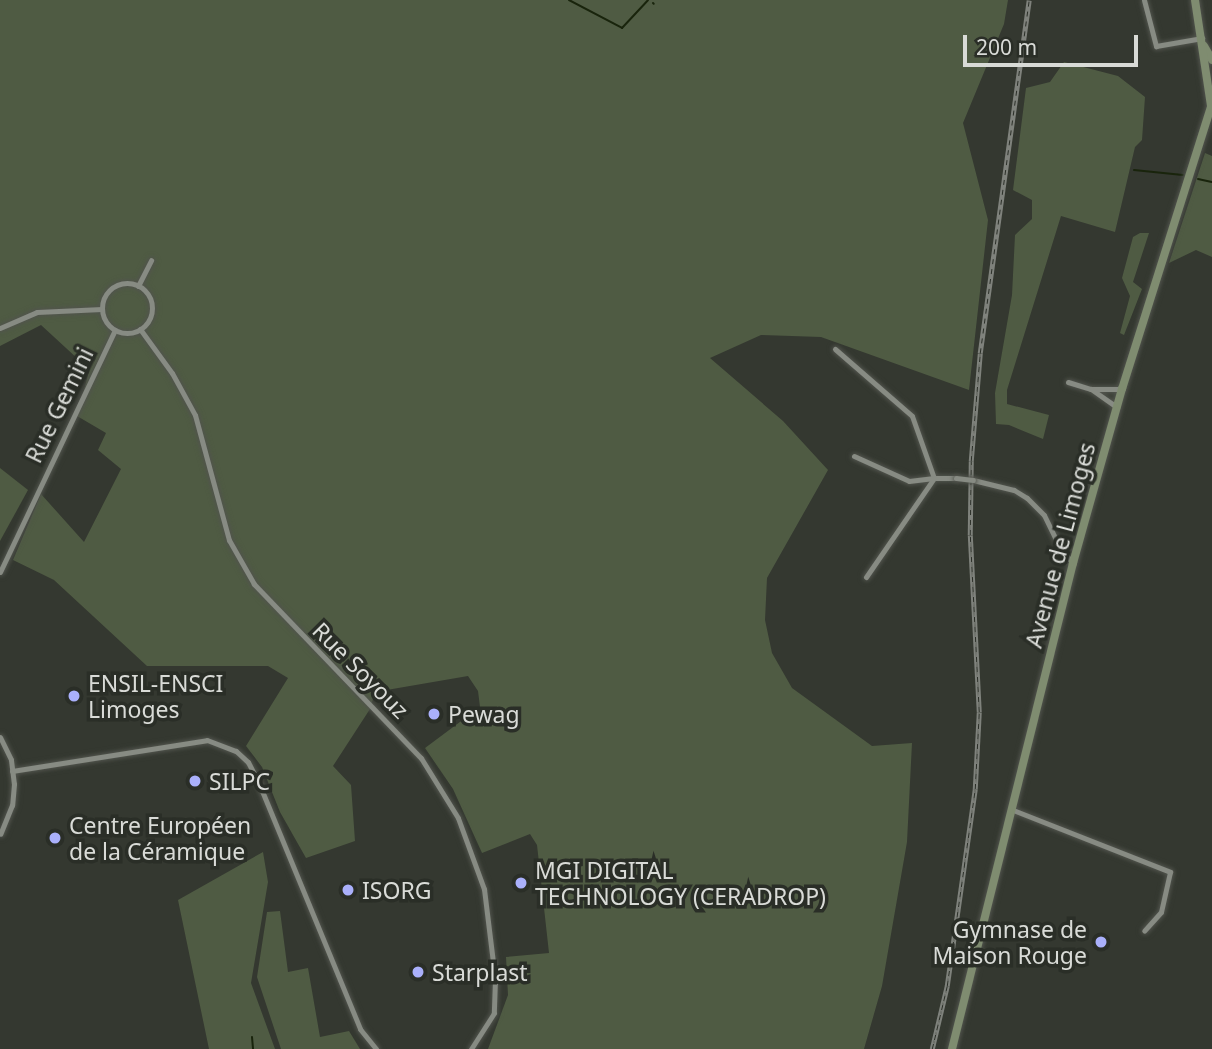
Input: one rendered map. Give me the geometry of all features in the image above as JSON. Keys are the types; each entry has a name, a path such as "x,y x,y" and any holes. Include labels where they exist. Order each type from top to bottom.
{"main road":[{"path":"1195,0 1211,82 1211,106 1200,145"},
{"path":"1203,42 1212,60"},
{"path":"1200,145 1212,125"},
{"name":"Avenue de Limoges","path":"952,1049 1073,563 1122,390 1179,218 1200,145"}],"street":[{"path":"1144,0 1156,46 1203,42"},
{"path":"138,286 151,260"},
{"path":"102,309 114,287 138,286"},
{"path":"102,309 116,330 140,329 152,307 138,286"},
{"path":"0,328 37,312 102,309"},
{"name":"Rue Soyouz","path":"140,329 172,373 195,415 229,540 254,584 421,758 458,818 484,889 495,979 495,1013 471,1049"},
{"name":"Rue Gemini","path":"0,572 116,330"},
{"path":"835,348 912,416 934,478"},
{"path":"1068,382 1091,389 1122,390"},
{"path":"1091,389 1117,407"},
{"path":"854,456 909,481 956,478 1014,490 1027,498 1044,515 1061,550 1073,563"},
{"path":"866,577 934,478"},
{"path":"0,737 12,771 12,805 0,834"},
{"path":"12,771 207,740 236,751 248,762 260,786 360,1029 376,1049"},
{"path":"1013,810 1170,872 1161,912 1144,932"}],"green space":[{"path":"0,0 1008,0 1004,24 963,123 988,220 969,390 821,337 761,335 710,358 783,421 828,470 767,578 765,620 772,653 792,688 872,746 912,743 907,842 882,986 864,1049 488,1049 508,995 506,957 549,953 537,845 530,834 482,853 453,789 425,748 480,707 478,691 468,676 375,692 370,709 333,766 351,785 355,841 306,858 280,812 262,767 246,746 288,678 268,666 147,666 54,580 13,560 41,494 84,542 121,469 98,450 106,433 77,416 94,353 88,361 79,360 41,325 0,346"},
{"path":"1064,62 1118,76 1145,97 1142,140 1135,147 1115,232 1061,216 1007,390 1007,404 1049,415 1043,439 1009,425 996,424 995,393 1012,295 1015,235 1032,219 1032,200 1013,190 1026,88 1050,82"},
{"path":"1205,153 1212,156 1212,257 1196,250 1169,263"},
{"path":"1140,233 1149,233 1133,282 1142,289 1124,335 1120,333 1130,296 1122,278 1133,237"},
{"path":"0,468 28,490 0,541"},
{"path":"263,852 268,882 251,983 275,1049 209,1049 178,900"},
{"path":"280,911 288,972 308,968 320,1037 349,1031 360,1049 281,1049 257,977 267,912"}],"waterway":[{"path":"569,0 622,28 648,0"},
{"path":"1134,170 1183,175"},
{"path":"1198,179 1212,182"},
{"path":"252,1037 253,1049"}],"railway":[{"path":"932,1049 947,986 975,789 979,712 970,535 971,461 980,353 1029,0"}],"place":[{"name":"ENSIL-ENSCI Limoges","path":"74,696"},
{"name":"Pewag","path":"434,714"},
{"name":"SILPC","path":"195,781"},
{"name":"Centre Européen de la Céramique","path":"55,838"},
{"name":"MGI DIGITAL TECHNOLOGY (CERADROP)","path":"521,883"},
{"name":"ISORG","path":"348,890"},
{"name":"Gymnase de Maison Rouge","path":"1101,942"},
{"name":"Starplast","path":"418,972"}]}
